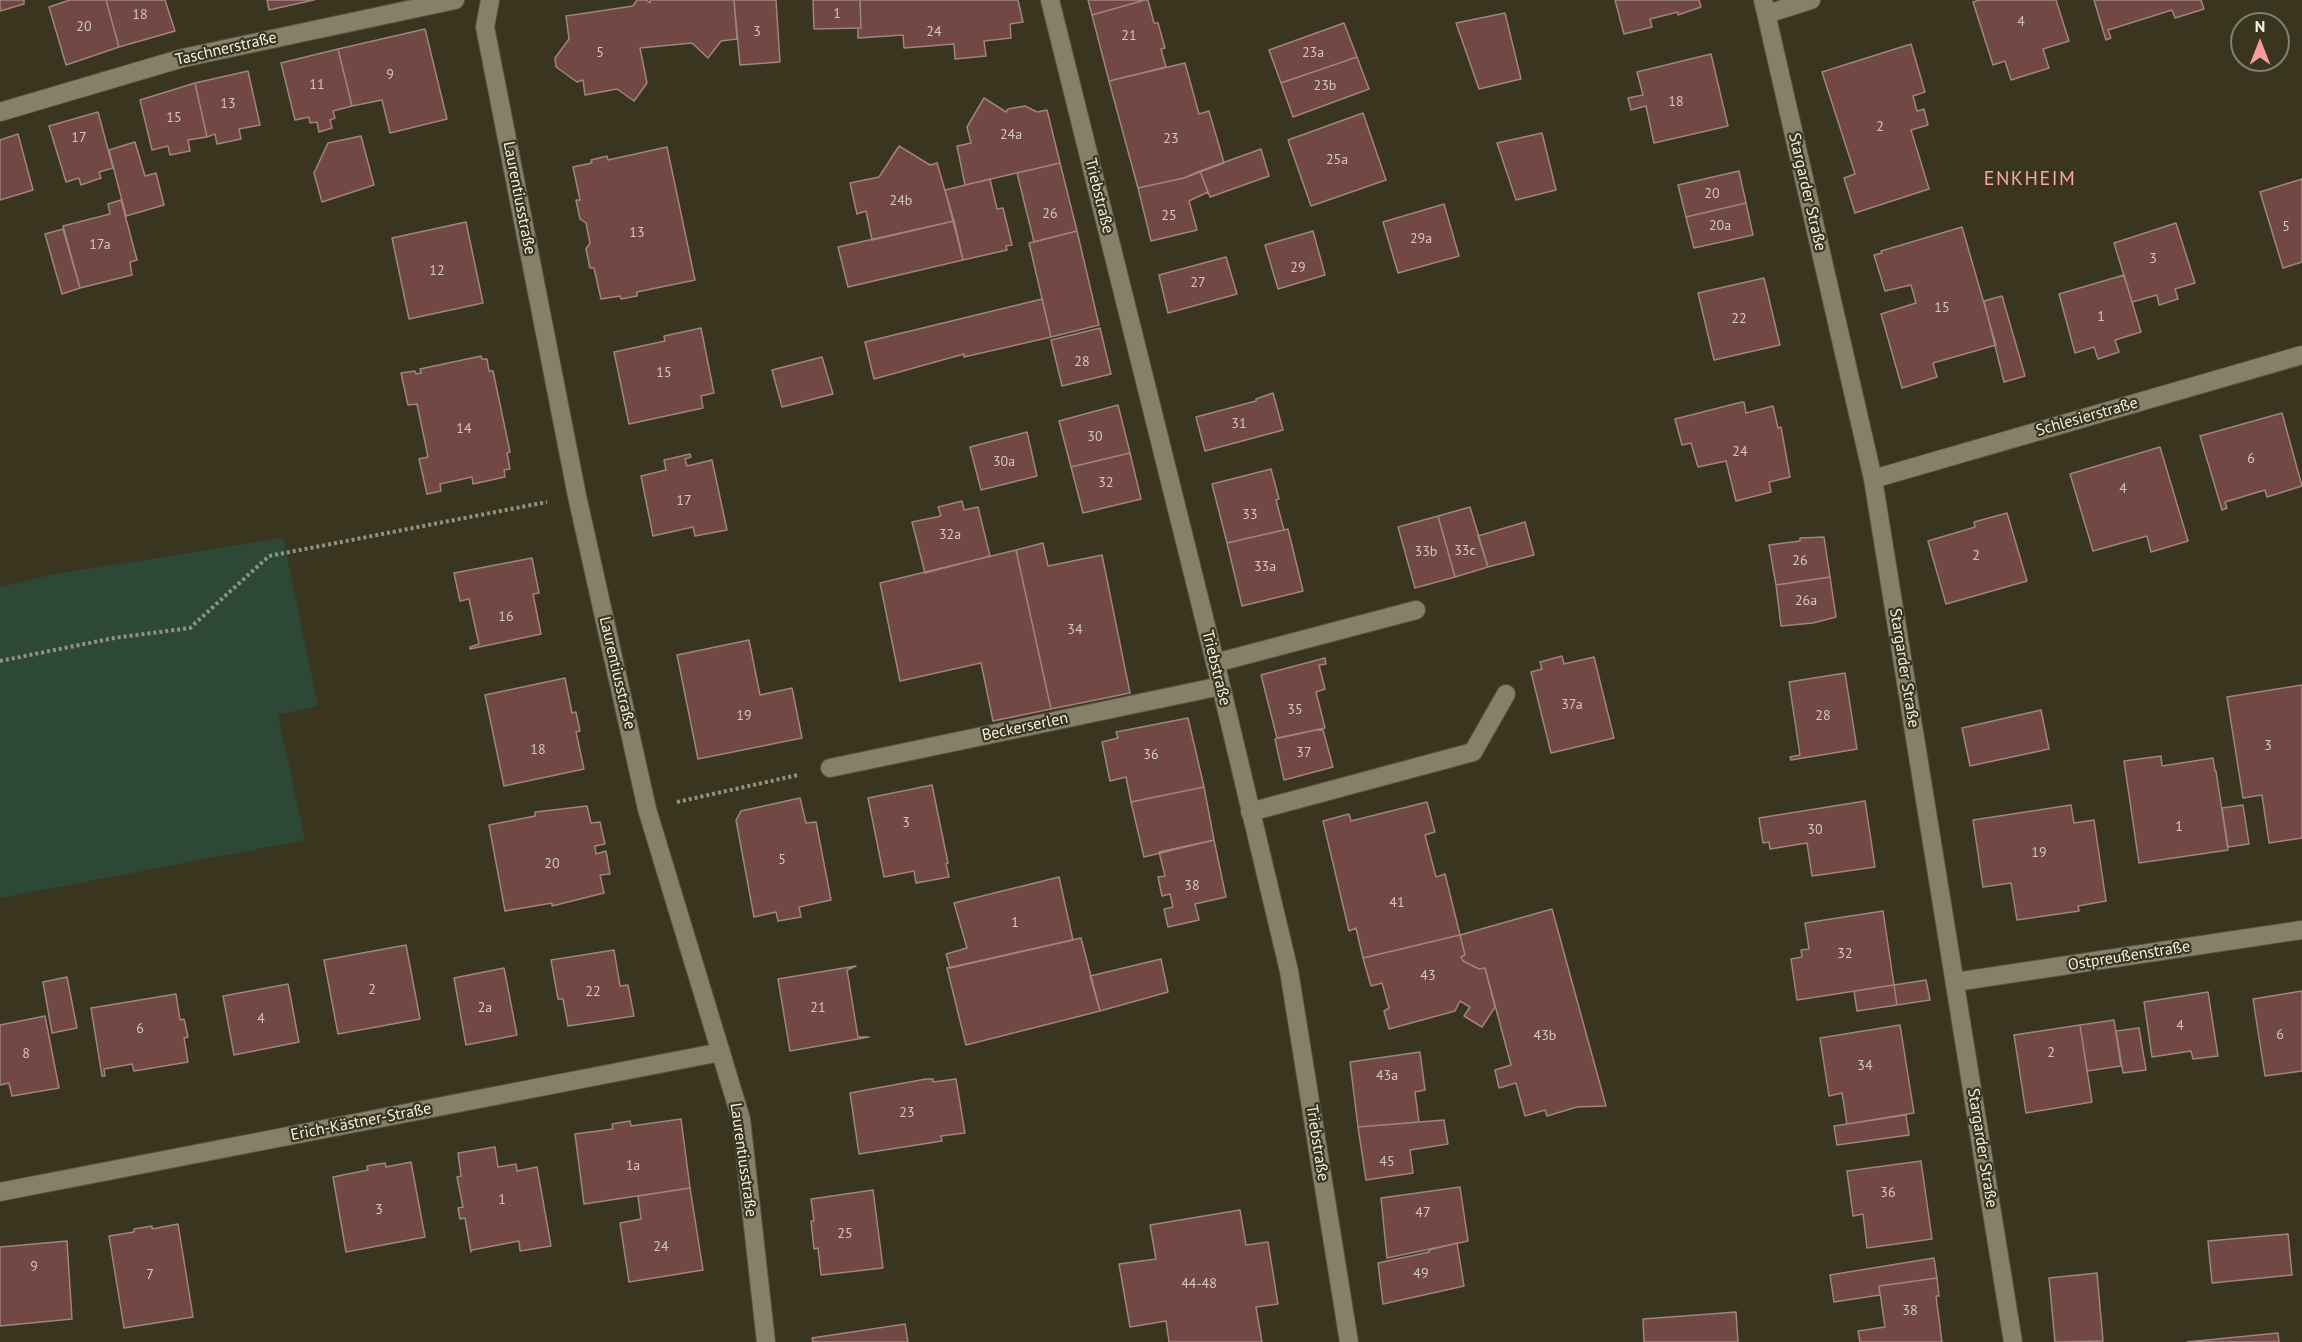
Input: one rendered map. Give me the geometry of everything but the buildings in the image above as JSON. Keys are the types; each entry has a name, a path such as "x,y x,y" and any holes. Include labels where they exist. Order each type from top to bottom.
{"street":[{"name":"Taschnerstraße","path":"0,112 183,58 455,0"},
{"name":"Laurentiusstraße","path":"490,0 485,27 577,496 647,808 741,1119 766,1342"},
{"name":"Triebstraße","path":"1050,0 1221,687 1289,971 1349,1342"},
{"path":"1765,7 1811,0"},
{"name":"Stargarder Straße","path":"1765,7 1873,479 2013,1342"},
{"name":"Schlesierstraße","path":"1873,479 2302,355"},
{"path":"1215,663 1416,610"},
{"name":"Beckerserlen","path":"830,768 1221,687"},
{"path":"1250,812 1473,752 1506,694"},
{"name":"Ostpreußenstraße","path":"1955,982 2302,930"},
{"name":"Erich-Kästner-Straße","path":"0,1192 722,1052"}],"path":[{"path":"0,662 114,638 190,628 269,556 577,496"},
{"path":"647,808 830,768"}],"green space":[{"path":"283,538 318,706 278,715 305,840 0,898 0,587 50,575"}],"district":[{"name":"ENKHEIM","path":"2030,179"}]}
